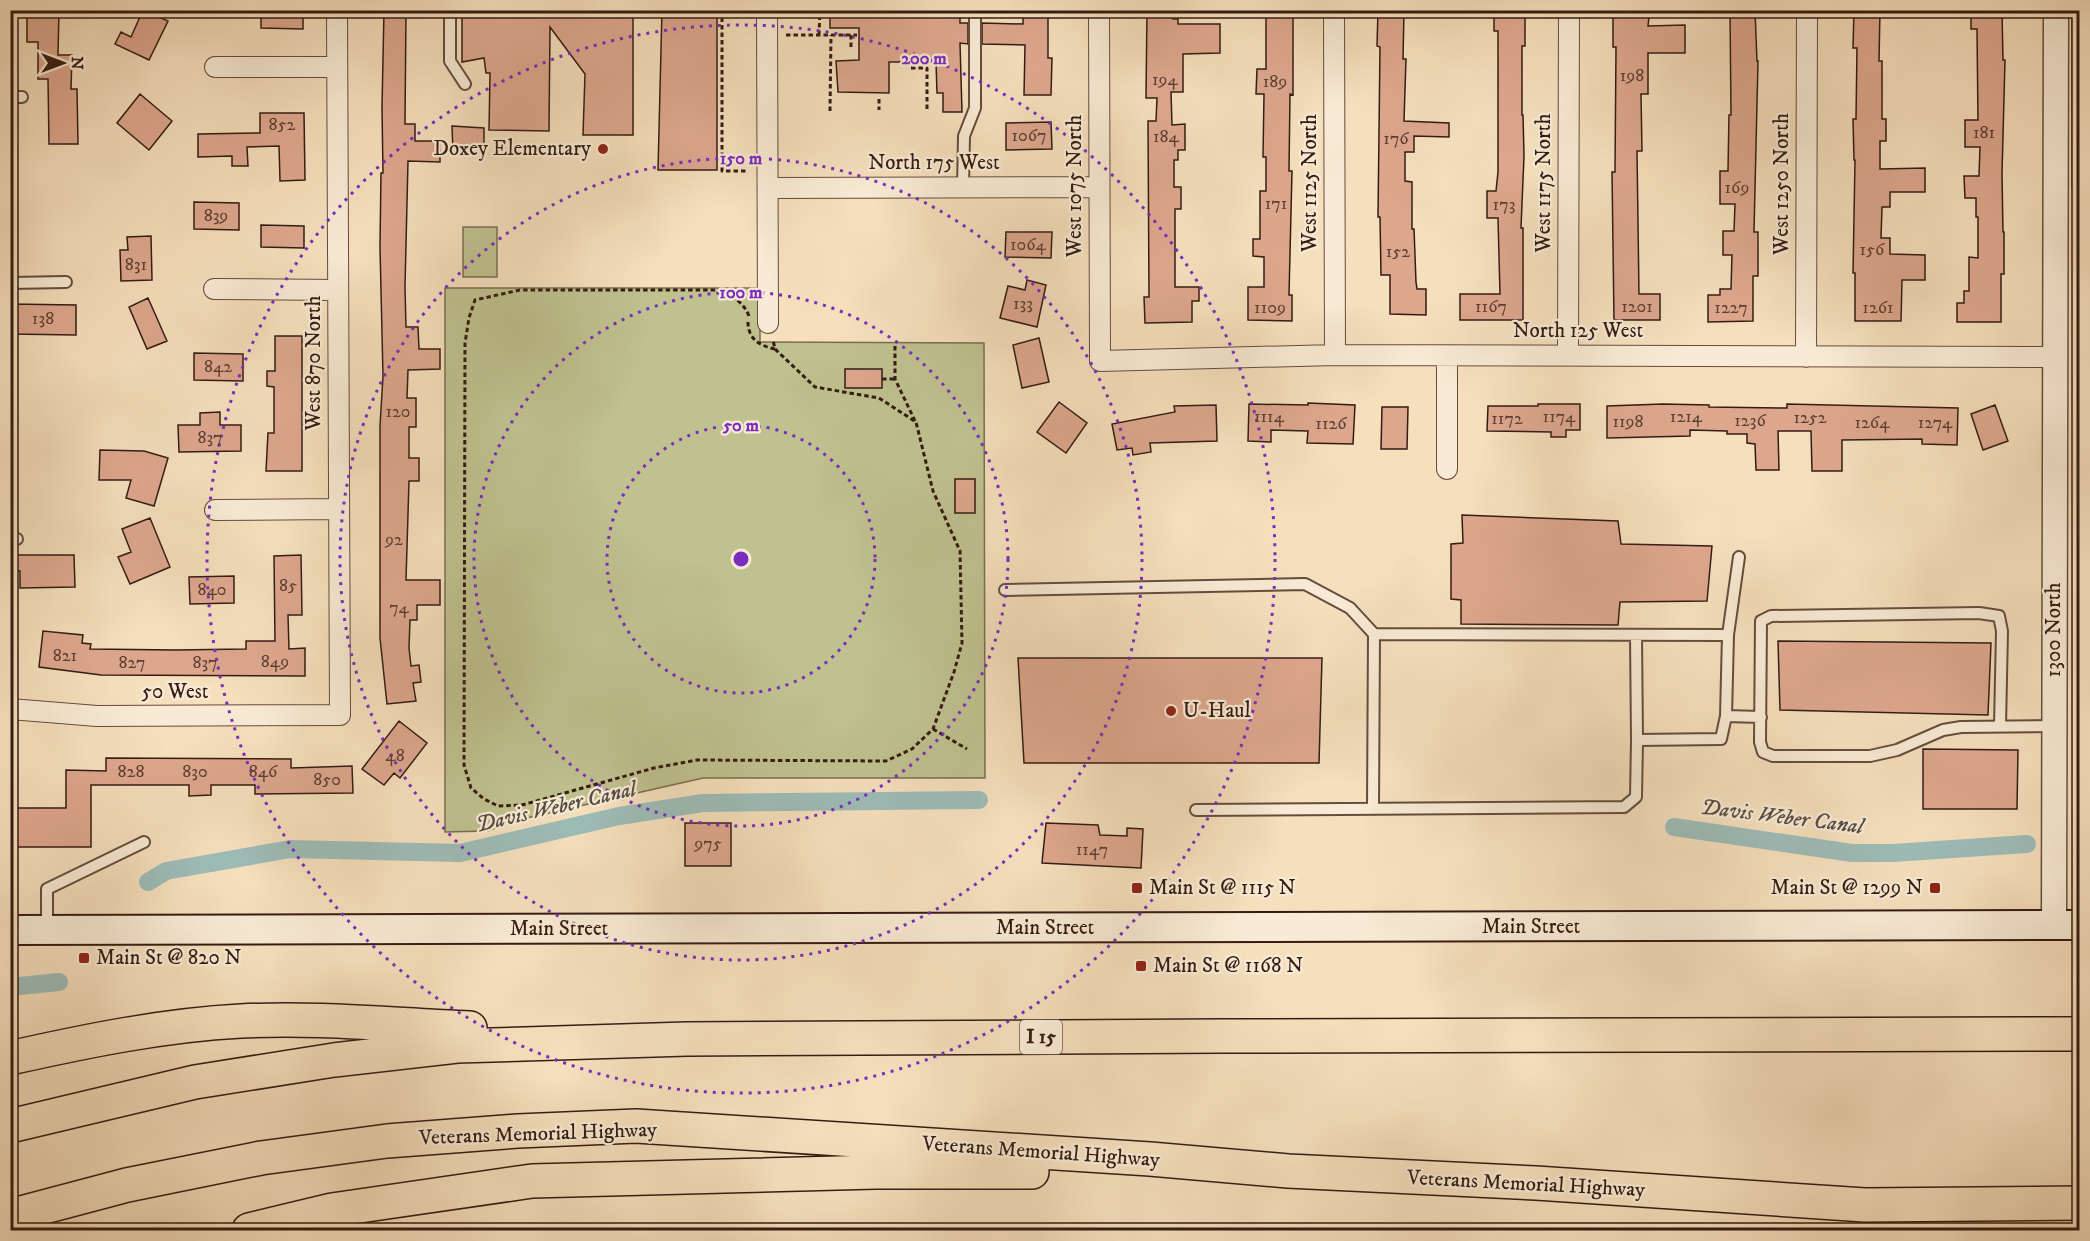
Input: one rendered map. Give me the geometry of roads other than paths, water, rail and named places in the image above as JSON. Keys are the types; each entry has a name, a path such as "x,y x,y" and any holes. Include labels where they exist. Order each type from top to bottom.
{"highway":[{"path":"10,1058 160,1030 240,1021 320,1021 687,1039"},
{"name":"I 15","path":"10,1126 195,1082 334,1060 457,1046 687,1039 2079,1034"},
{"name":"Veterans Memorial Highway","path":"10,1216 127,1185 261,1158 399,1140 518,1131 636,1126 1150,1159 1288,1172 1536,1183 1865,1205 2079,1203"},
{"path":"249,1230 332,1210 532,1181 888,1172 1288,1172"}],"main road":[{"name":"Main Street","path":"10,930 2067,925"}],"street":[{"name":"West 870 North","path":"337,10 340,715"},
{"path":"767,10 768,323"},
{"name":"West 1075 North","path":"1099,10 1100,361"},
{"name":"West 1125 North","path":"1334,10 1335,355"},
{"name":"West 1175 North","path":"1568,355 1569,10"},
{"name":"West 1250 North","path":"1806,357 1807,10"},
{"name":"1300 North","path":"2056,10 2054,726 2067,925"},
{"path":"215,67 337,67"},
{"name":"North 175 West","path":"769,188 1099,187"},
{"path":"214,289 338,290"},
{"name":"North 125 West","path":"1100,361 1335,355 2055,357"},
{"path":"1447,469 1448,356"},
{"path":"215,510 338,509"},
{"name":"50 West","path":"10,710 97,716 340,715"}],"lane":[{"path":"450,10 450,61 465,84"},
{"path":"963,187 964,136 975,108 975,10"},
{"path":"10,283 66,282"},
{"path":"1637,740 1721,739 1726,716 1728,635 1739,557"},
{"path":"1005,590 1305,584 1350,608 1374,634 1373,807"},
{"path":"2000,726 2002,631 1999,616 1979,613 1771,616 1761,621 1760,742 1763,752 1773,756 1870,756 1897,750 1943,730 1961,727 2054,726"},
{"path":"1374,634 1728,635"},
{"path":"1196,810 1624,807 1636,797 1636,635"},
{"path":"1726,716 1761,717"},
{"path":"48,930 47,889 144,842"}],"waterway":[{"name":"Davis Weber Canal","path":"148,882 166,871 290,849 460,853 619,816 703,803 979,800"},
{"name":"Davis Weber Canal","path":"1674,827 1852,853 1893,853 2027,844"},
{"path":"10,987 59,982"}],"place":[{"name":"Doxey Elementary","path":"603,149"},
{"name":"U-Haul","path":"1171,711"},
{"name":"Main St @ 1115 N","path":"1137,888"},
{"name":"Main St @ 1299 N","path":"1935,888"},
{"name":"Main St @ 820 N","path":"84,958"},
{"name":"Main St @ 1168 N","path":"1141,966"}]}
